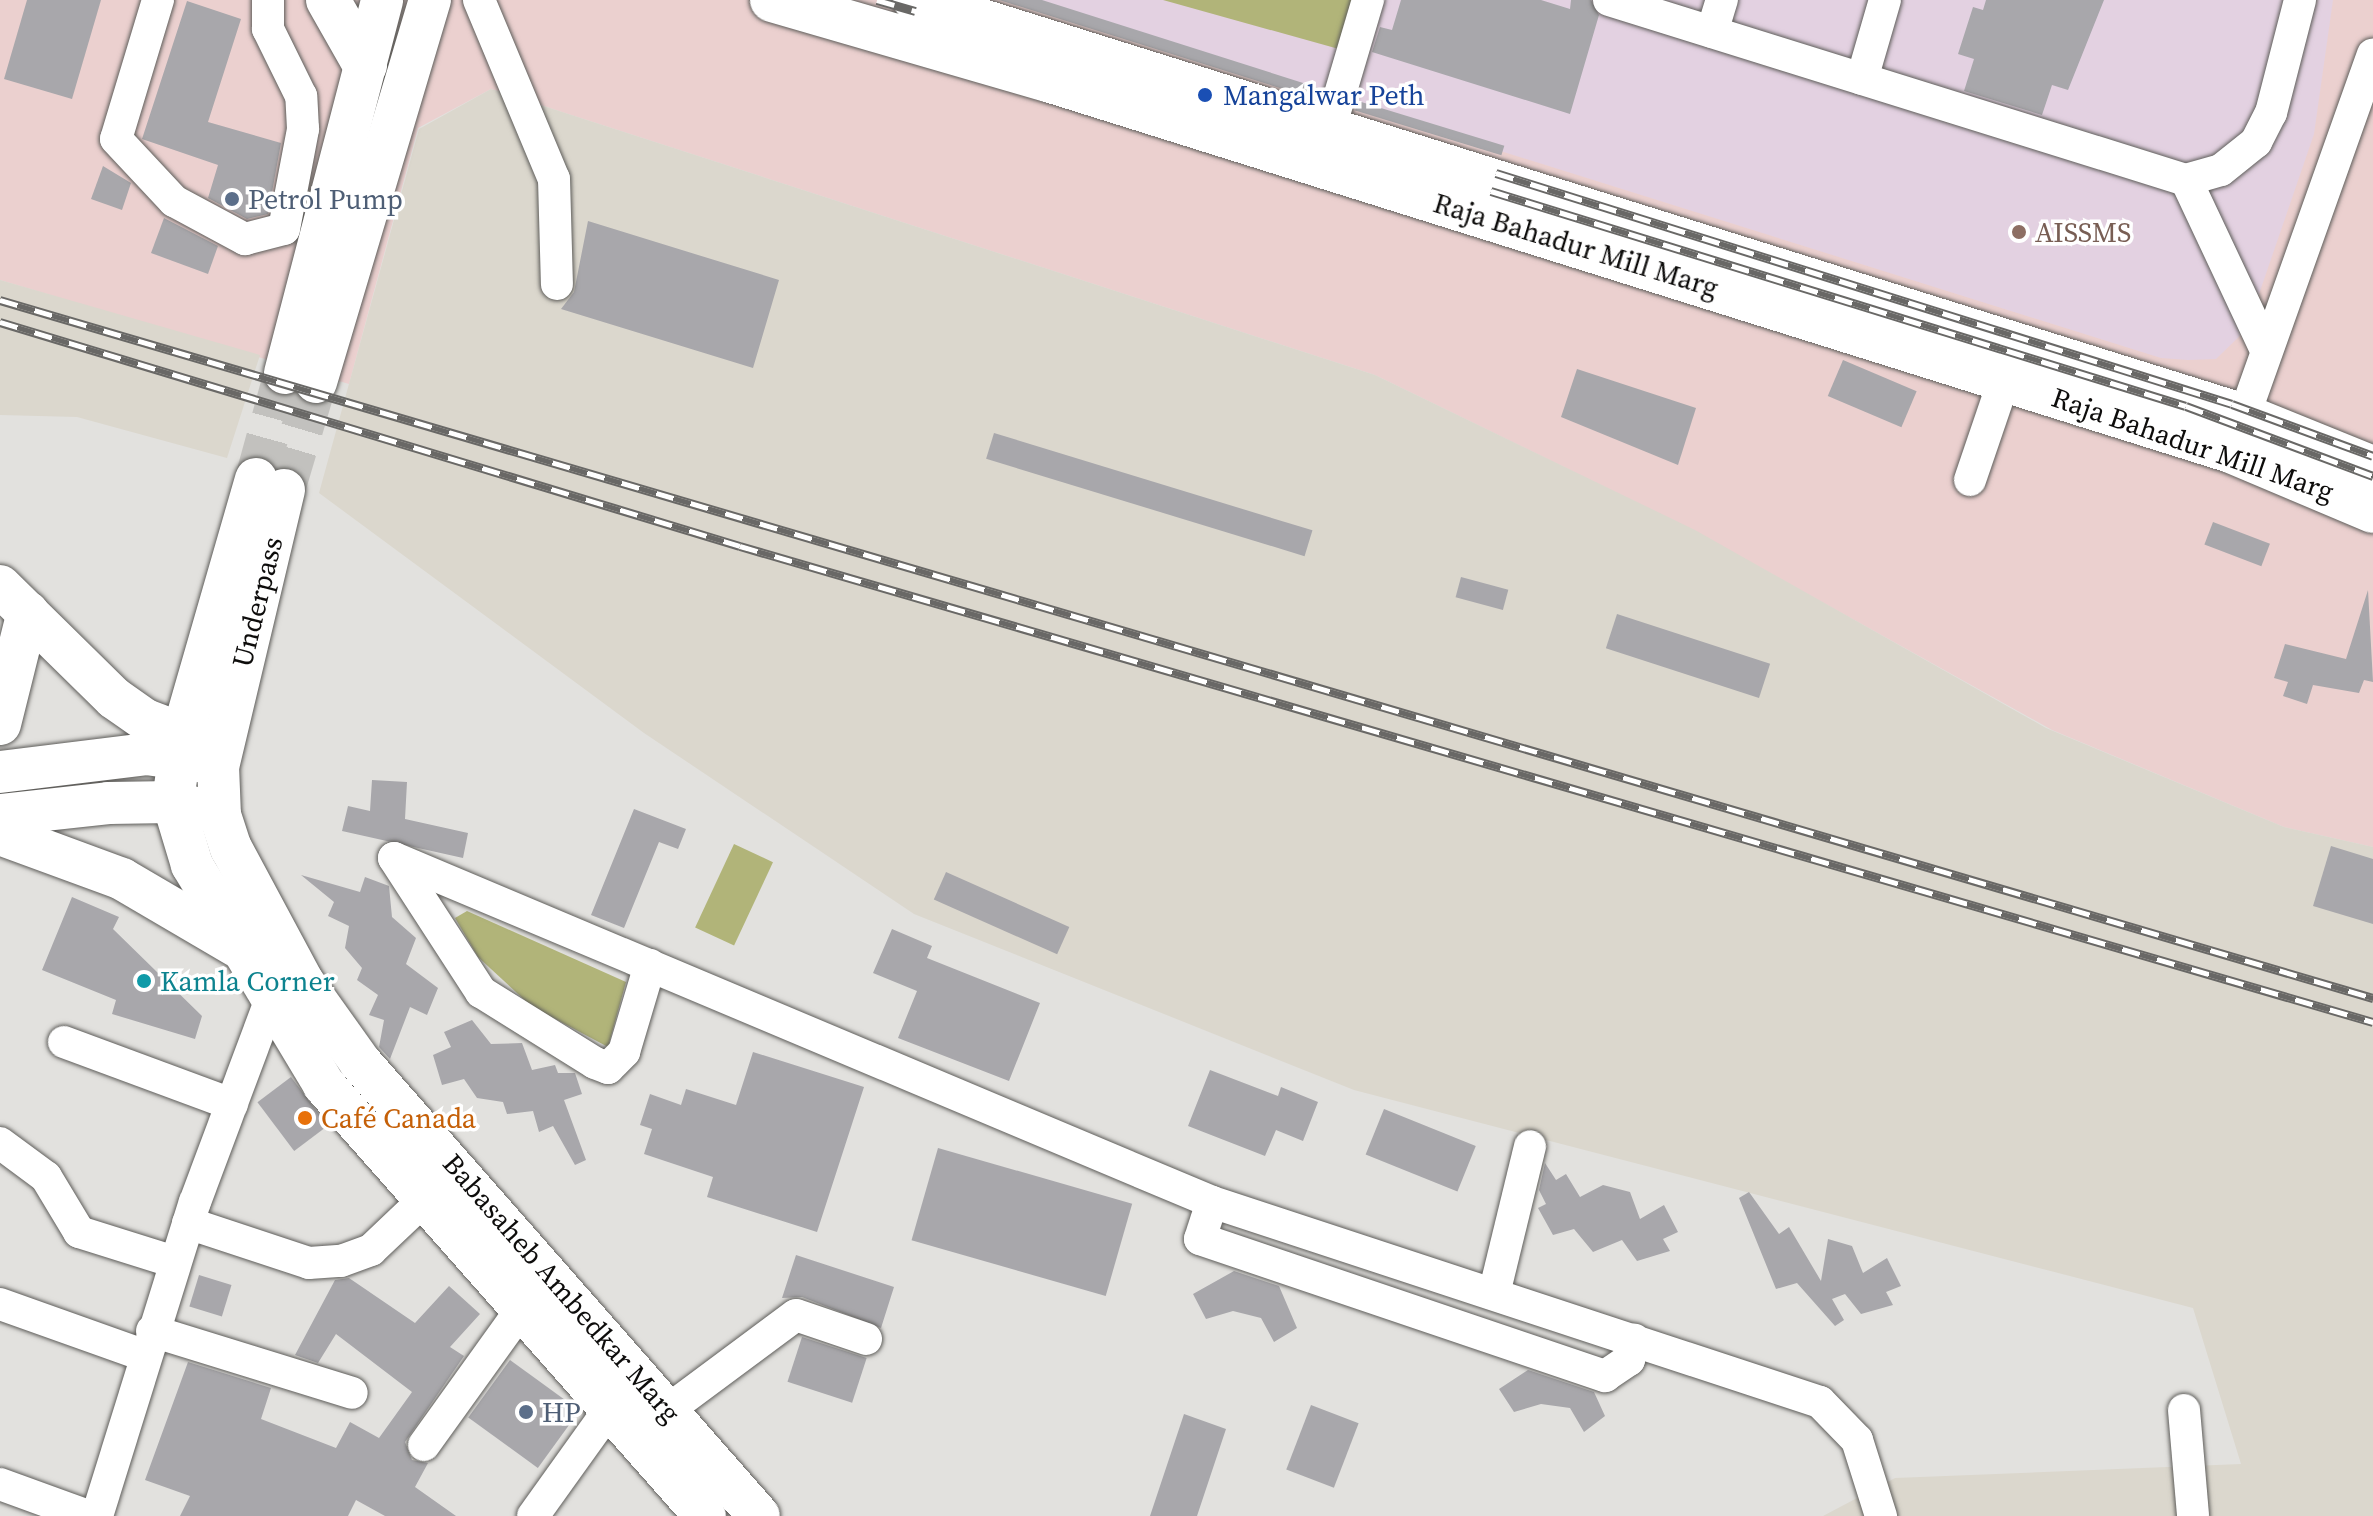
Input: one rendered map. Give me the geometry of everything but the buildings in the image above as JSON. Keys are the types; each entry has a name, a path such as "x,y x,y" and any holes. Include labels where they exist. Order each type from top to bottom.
{"highway":[{"path":"328,0 365,65"},
{"name":"Raja Bahadur Mill Marg","path":"772,0 1541,214 2238,434 2373,511"},
{"name":"Raja Bahadur Mill Marg","path":"915,0 1330,128 1541,214 2004,380 2373,468"}],"main road":[{"path":"382,0 365,65 301,377 430,0"},
{"name":"Underpass","path":"173,802 169,748 197,690 270,484 223,743"},
{"path":"14,599 169,748"},
{"path":"0,724 14,599"},
{"path":"83,666 152,697 197,690"},
{"path":"0,772 223,743"},
{"name":"Babasaheb Ambedkar Marg","path":"223,743 220,815 303,982 360,1062 759,1516"},
{"path":"0,815 173,802 220,815"},
{"name":"Babasaheb Ambedkar Marg","path":"173,802 192,865 269,1004 324,1085 428,1196 705,1516"},
{"path":"0,834 122,879 237,946"}],"street":[{"path":"158,0 116,139 174,201 245,239 284,229 303,129 301,96 268,29 268,0"},
{"path":"479,0 554,179 557,284"},
{"path":"1330,128 1368,0"},
{"path":"1609,0 2186,180 2221,170 2256,142 2271,113 2300,0"},
{"path":"1712,32 1722,0"},
{"path":"1862,79 1885,0"},
{"path":"2238,434 2373,55"},
{"path":"2186,180 2266,350"},
{"path":"1970,480 2004,380"},
{"path":"650,965 624,1052 608,1068 595,1063 481,992 394,858 622,953 1212,1202 1820,1402 1857,1440 1881,1516"},
{"path":"97,1516 188,1223 269,1004"},
{"path":"64,1042 232,1104"},
{"path":"0,1143 46,1177 79,1232 175,1262"},
{"path":"1494,1294 1530,1146"},
{"path":"188,1223 309,1263 341,1261 371,1250 428,1196"},
{"path":"1212,1202 1200,1239 1605,1376 1629,1360 1634,1340"},
{"path":"0,1304 352,1393"},
{"path":"424,1445 523,1307"},
{"path":"668,1410 796,1315 866,1339"},
{"path":"533,1516 611,1407"},
{"path":"2184,1410 2193,1516"},
{"path":"0,1484 88,1516"}],"shaded area":[{"path":"0,0 2373,0 2373,847 2284,827 2052,730 1691,529 1375,375 491,89 418,128 349,384 0,280"},
{"name":"AISSMS","path":"1019,0 2333,0 2314,134 2247,329 2216,359 2188,360 2161,358"},
{"path":"491,89 1375,375 1695,530 2046,728 2284,827 2373,847 2373,1516 1823,1516 1895,1478 2241,1464 2193,1308 1354,1090 914,914 644,733 319,493 419,129"},
{"path":"0,280 260,355 227,458 77,417 0,415"}],"green space":[{"path":"1163,0 1359,0 1346,51"},
{"path":"734,844 773,862 734,946 695,927"},
{"path":"467,911 626,982 608,1047 531,1006 478,957 455,918"}],"tunnel":[{"path":"256,479 285,373"},
{"path":"284,490 316,382"}],"railway":[{"path":"877,0 915,11"},
{"path":"1496,173 2232,404 2373,456"},
{"path":"1491,191 2186,406 2373,476"},
{"path":"0,300 2373,998"},
{"path":"0,322 740,546 2373,1022"}],"place":[{"name":"Mangalwar Peth","path":"1205,95"},
{"name":"Petrol Pump","path":"232,199"},
{"name":"AISSMS","path":"2019,232"},
{"name":"Kamla Corner","path":"144,981"},
{"name":"Café Canada","path":"305,1118"},
{"name":"HP","path":"526,1412"}]}
